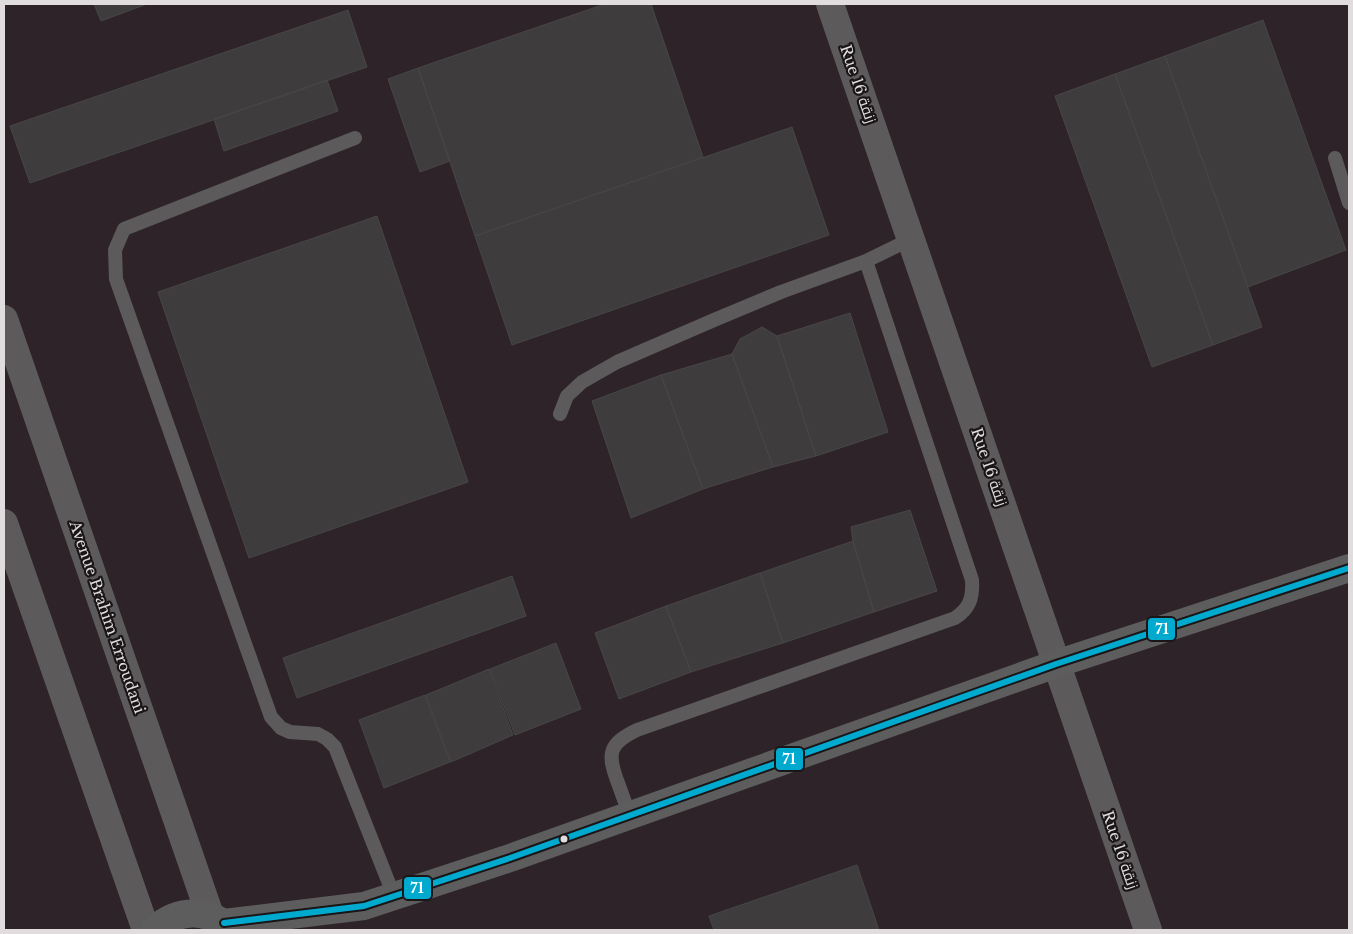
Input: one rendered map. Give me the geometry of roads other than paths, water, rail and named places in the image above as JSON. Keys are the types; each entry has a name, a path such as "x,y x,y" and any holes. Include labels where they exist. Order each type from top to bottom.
{"main road":[{"path":"154,930 162,923 176,916 191,913 222,923 364,906 510,858 1056,664 1349,568"},
{"path":"324,930 364,906"}],"street":[{"name":"Rue 16 زنقة","path":"830,4 1148,930"},
{"name":"Avenue Brahim Erroudani","path":"4,318 222,923"},
{"path":"4,523 146,930"}],"lane":[{"path":"355,138 124,229 114,250 116,279 271,717 281,728 290,732 318,734 327,738 335,747 394,896"},
{"path":"1335,158 1349,203"},
{"path":"560,414 567,396 582,382 617,362 739,310 866,261 911,239"},
{"path":"630,816 611,765 611,753 624,736 955,618 969,606 973,595 972,580 866,261"}]}
